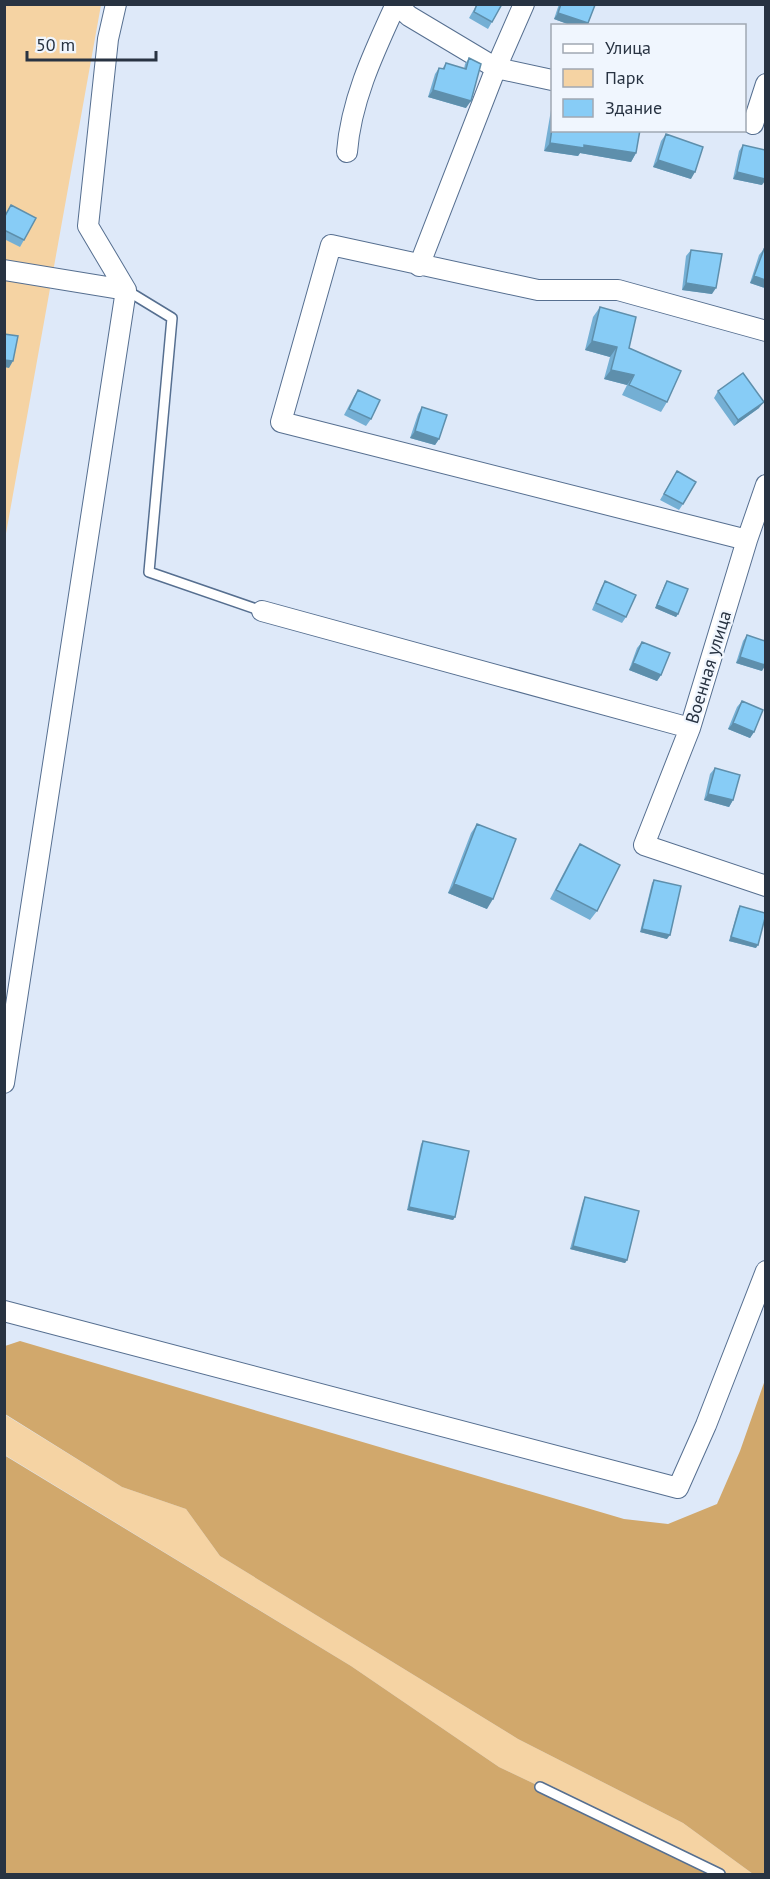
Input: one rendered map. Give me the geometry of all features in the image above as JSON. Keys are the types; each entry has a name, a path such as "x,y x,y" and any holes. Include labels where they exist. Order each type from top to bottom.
{"street":[{"path":"4,1083 126,290 88,226 108,39 116,4"},
{"path":"347,152 349,128 366,72 396,4 409,16 496,68 551,81"},
{"path":"419,266 496,68 524,4"},
{"path":"754,124 765,84"},
{"path":"747,540 281,422 331,245 419,266 538,290 618,290 765,331"},
{"path":"4,270 126,290"},
{"name":"Военная улица","path":"765,485 690,728 644,845 765,886"},
{"path":"262,611 690,728"},
{"path":"4,1311 678,1488 706,1425 765,1271"}],"lane":[{"path":"126,290 172,318 149,572 262,611"},
{"path":"540,1787 720,1875"}],"green space":[{"path":"5,5 101,5 5,539"},
{"path":"4,1414 122,1487 186,1509 220,1556 518,1739 683,1823 753,1874 712,1874 699,1862 499,1767 351,1666 5,1455"}],"shaded area":[{"path":"20,1341 624,1519 668,1524 717,1504 740,1451 765,1380 765,1874 753,1874 683,1823 518,1739 220,1556 186,1509 122,1487 5,1414 5,1346"},
{"path":"4,1455 351,1666 499,1767 699,1862 712,1874 5,1874"}],"building":[{"path":"477,4 502,4 492,22 474,12"},
{"path":"561,4 595,5 588,23 558,13"},
{"path":"469,58 481,64 471,101 433,90 439,68 444,69 446,63 466,69"},
{"path":"551,132 640,132 636,153 584,145 584,148 550,143"},
{"path":"666,134 703,147 695,172 658,160"},
{"path":"743,145 765,150 765,179 737,172"},
{"path":"11,205 36,218 24,240 4,230 4,218"},
{"path":"691,250 722,254 716,288 686,283"},
{"path":"765,250 765,280 754,276"},
{"path":"600,307 636,317 629,348 681,371 667,402 629,385 634,375 611,370 617,347 592,341"},
{"path":"4,334 18,336 13,361 4,360"},
{"path":"743,373 764,402 738,420 718,391"},
{"path":"358,390 380,400 371,419 349,409"},
{"path":"422,407 447,415 439,439 415,431"},
{"path":"677,471 696,482 683,504 664,494"},
{"path":"605,581 636,595 626,617 596,603"},
{"path":"667,581 688,589 678,614 657,605"},
{"path":"747,635 765,641 765,665 740,657"},
{"path":"642,642 670,653 661,675 633,663"},
{"path":"742,701 763,710 754,732 733,723"},
{"path":"715,768 740,775 733,800 708,794"},
{"path":"477,824 516,839 493,899 454,884"},
{"path":"580,844 620,865 597,911 556,890"},
{"path":"654,880 681,886 670,935 642,929"},
{"path":"740,906 765,913 758,945 731,937"},
{"path":"423,1141 469,1151 455,1217 409,1207"},
{"path":"585,1197 639,1211 627,1260 573,1246"}]}
